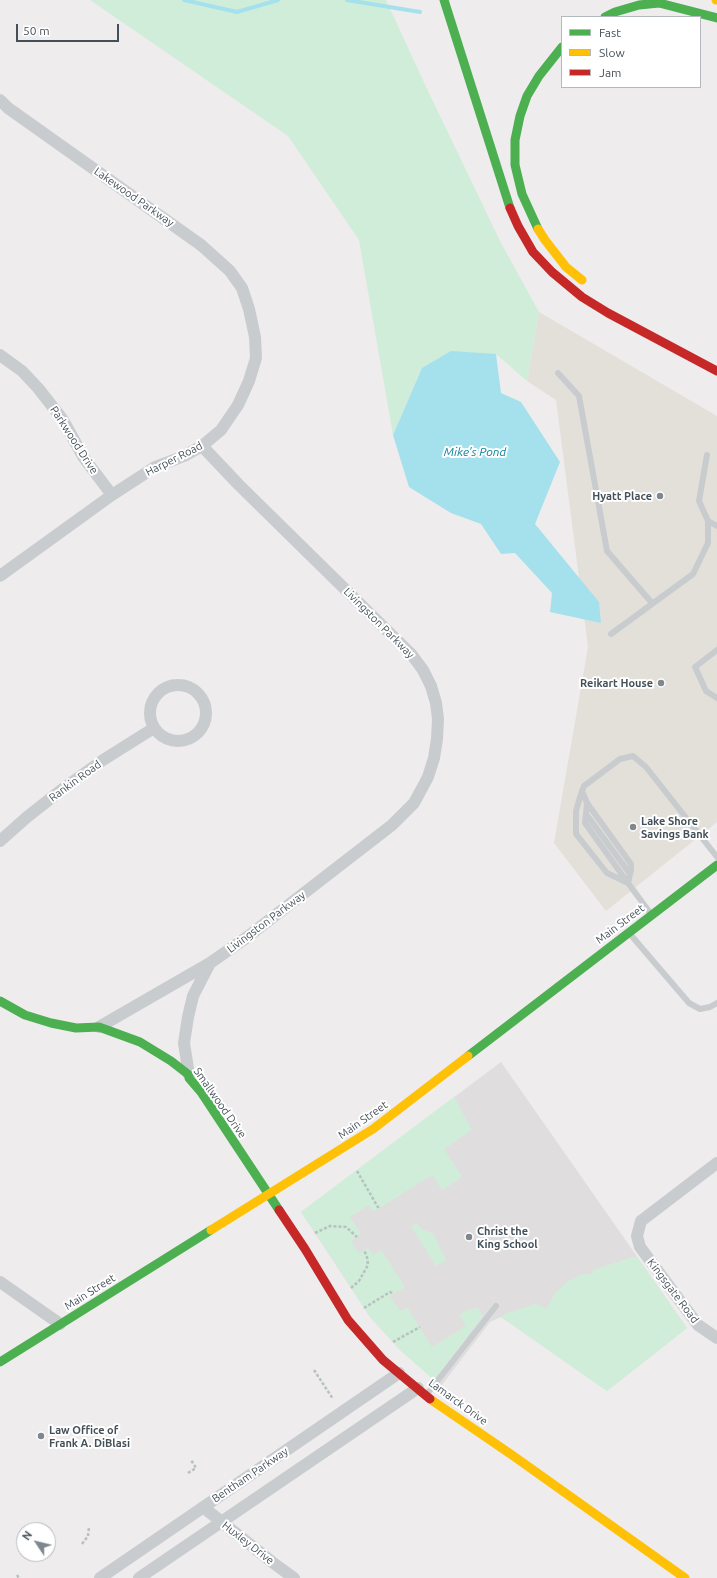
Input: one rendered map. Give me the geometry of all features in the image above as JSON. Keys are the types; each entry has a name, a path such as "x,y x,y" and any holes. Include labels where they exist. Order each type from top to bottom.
{"main road":[{"path":"444,0 509,205 518,226 533,252 552,272 582,297 608,313 717,371"},
{"path":"607,16 639,5 659,3 717,18"},
{"path":"561,48 539,76 527,96 520,116 515,140 515,165 522,194 533,220 544,240 566,267 590,287"},
{"name":"Main Street","path":"0,1362 373,1129 628,933 714,869"},
{"name":"Smallwood Drive","path":"0,1001 25,1015 51,1023 76,1028 99,1027 140,1042 189,1075 189,1078 201,1092 268,1195"},
{"name":"Lamarck Drive","path":"268,1195 305,1249 348,1320 383,1360 422,1392 685,1578"}],"street":[{"name":"Lakewood Parkway","path":"0,100 14,112 201,245 230,271 242,288 249,309"},
{"name":"Harper Road","path":"0,576 112,495 155,467 184,456 202,446 221,430 238,405 249,381 256,358 249,309"},
{"name":"Parkwood Drive","path":"0,355 22,371 38,388 63,420 84,458 112,495"},
{"name":"Livingston Parkway","path":"99,1027 210,963 246,938 380,834 414,803 428,777 434,758 438,719 436,704 431,686 423,670 412,655 202,446"},
{"path":"172,686 187,686 196,690 206,707 207,716 205,724 200,732 193,738 176,742 167,740 154,728 150,719 150,709 153,700 159,692 172,686"},
{"name":"Rankin Road","path":"0,841 27,817 64,788 103,760 154,728"},
{"name":"Livingston Parkway","path":"189,1075 184,1043 188,1017 193,996 210,963"},
{"name":"Kingsgate Road","path":"717,1163 641,1220 637,1236 640,1247 698,1325 717,1338"},
{"path":"0,1282 60,1324"},
{"name":"Bentham Parkway","path":"100,1578 400,1373"},
{"name":"Bentham Parkway","path":"139,1578 222,1522 422,1392"},
{"name":"Huxley Drive","path":"203,1507 294,1578"}],"lane":[{"path":"558,373 579,396 607,550 652,603"},
{"path":"611,634 693,574 708,543 708,521 699,501 707,455"},
{"path":"708,521 717,526"},
{"path":"717,650 695,667 706,691 717,698"},
{"path":"628,883 607,873 576,834 576,811 584,786 620,759 632,756 646,767 717,857"},
{"path":"582,791 587,803 632,864 628,883"},
{"path":"587,803 585,823 652,915"},
{"path":"586,814 630,874"},
{"path":"628,933 689,1003 700,1009 710,1007 717,1003"},
{"path":"422,1392 496,1306"}],"path":[{"path":"356,1170 379,1209"},
{"path":"315,1233 330,1226 346,1227 357,1237"},
{"path":"351,1288 359,1281 368,1265 364,1250"},
{"path":"364,1308 390,1292 394,1294"},
{"path":"393,1342 420,1327"},
{"path":"314,1370 333,1398"},
{"path":"188,1473 196,1468 191,1460"},
{"path":"82,1544 88,1536 89,1527"}],"shaded area":[{"path":"539,312 717,416 717,822 606,911 554,843 588,647 556,400 527,381"},
{"name":"Christ the King School","path":"501,1062 687,1328 607,1391 501,1317 490,1322 441,1386 434,1380 467,1337 433,1378 401,1351 370,1317 301,1212"}],"green space":[{"path":"90,0 386,0 501,243 539,312 527,381 496,354 422,368 393,435 359,240 288,136"},
{"path":"454,1097 472,1130 444,1149 462,1177 442,1190 432,1175 373,1212 369,1205 350,1217 361,1234 351,1241 359,1253 368,1248 373,1255 381,1250 405,1287 390,1296 400,1311 407,1307 432,1347 466,1326 459,1315 469,1309 478,1308 483,1316 434,1380 401,1351 370,1317 301,1212"},
{"path":"416,1223 423,1230 433,1233 446,1260 436,1266 411,1226"},
{"path":"636,1256 687,1328 607,1391 501,1317 509,1312 535,1303 546,1309 555,1293 568,1281 583,1274 593,1274 593,1270"}],"water":[{"name":"Mike's Pond","path":"451,351 496,354 501,393 521,402 560,462 535,524 599,602 601,623 550,612 552,593 515,553 501,554 481,524 451,513 409,487 393,435 422,368"}],"waterway":[{"path":"184,0 237,12 278,0"},
{"path":"347,0 420,12"}],"traffic: fast":[{"path":"444,0 510,208"},
{"path":"607,16 639,5 659,3 717,18"},
{"path":"538,229 522,194 515,165 515,140 520,116 527,96 539,76 561,48"},
{"path":"468,1056 717,865"},
{"path":"0,1001 25,1015 51,1023 76,1028 99,1027 140,1042 171,1061 189,1075 189,1078 201,1092 279,1210"},
{"path":"0,1362 211,1230"}],"traffic: slow":[{"path":"538,229 566,267 582,280"},
{"path":"211,1230 373,1129 468,1056"},
{"path":"430,1399 512,1455 685,1578"}],"traffic: jam":[{"path":"510,208 518,226 533,252 552,272 582,297 608,313 717,371"},
{"path":"279,1210 305,1249 348,1320 383,1360 430,1399"}],"place":[{"name":"Hyatt Place","path":"660,496"},
{"name":"Reikart House","path":"661,683"},
{"name":"Lake Shore Savings Bank","path":"633,827"},
{"name":"Christ the King School","path":"469,1237"},
{"name":"Law Office of Frank A. DiBlasi","path":"41,1436"}]}
